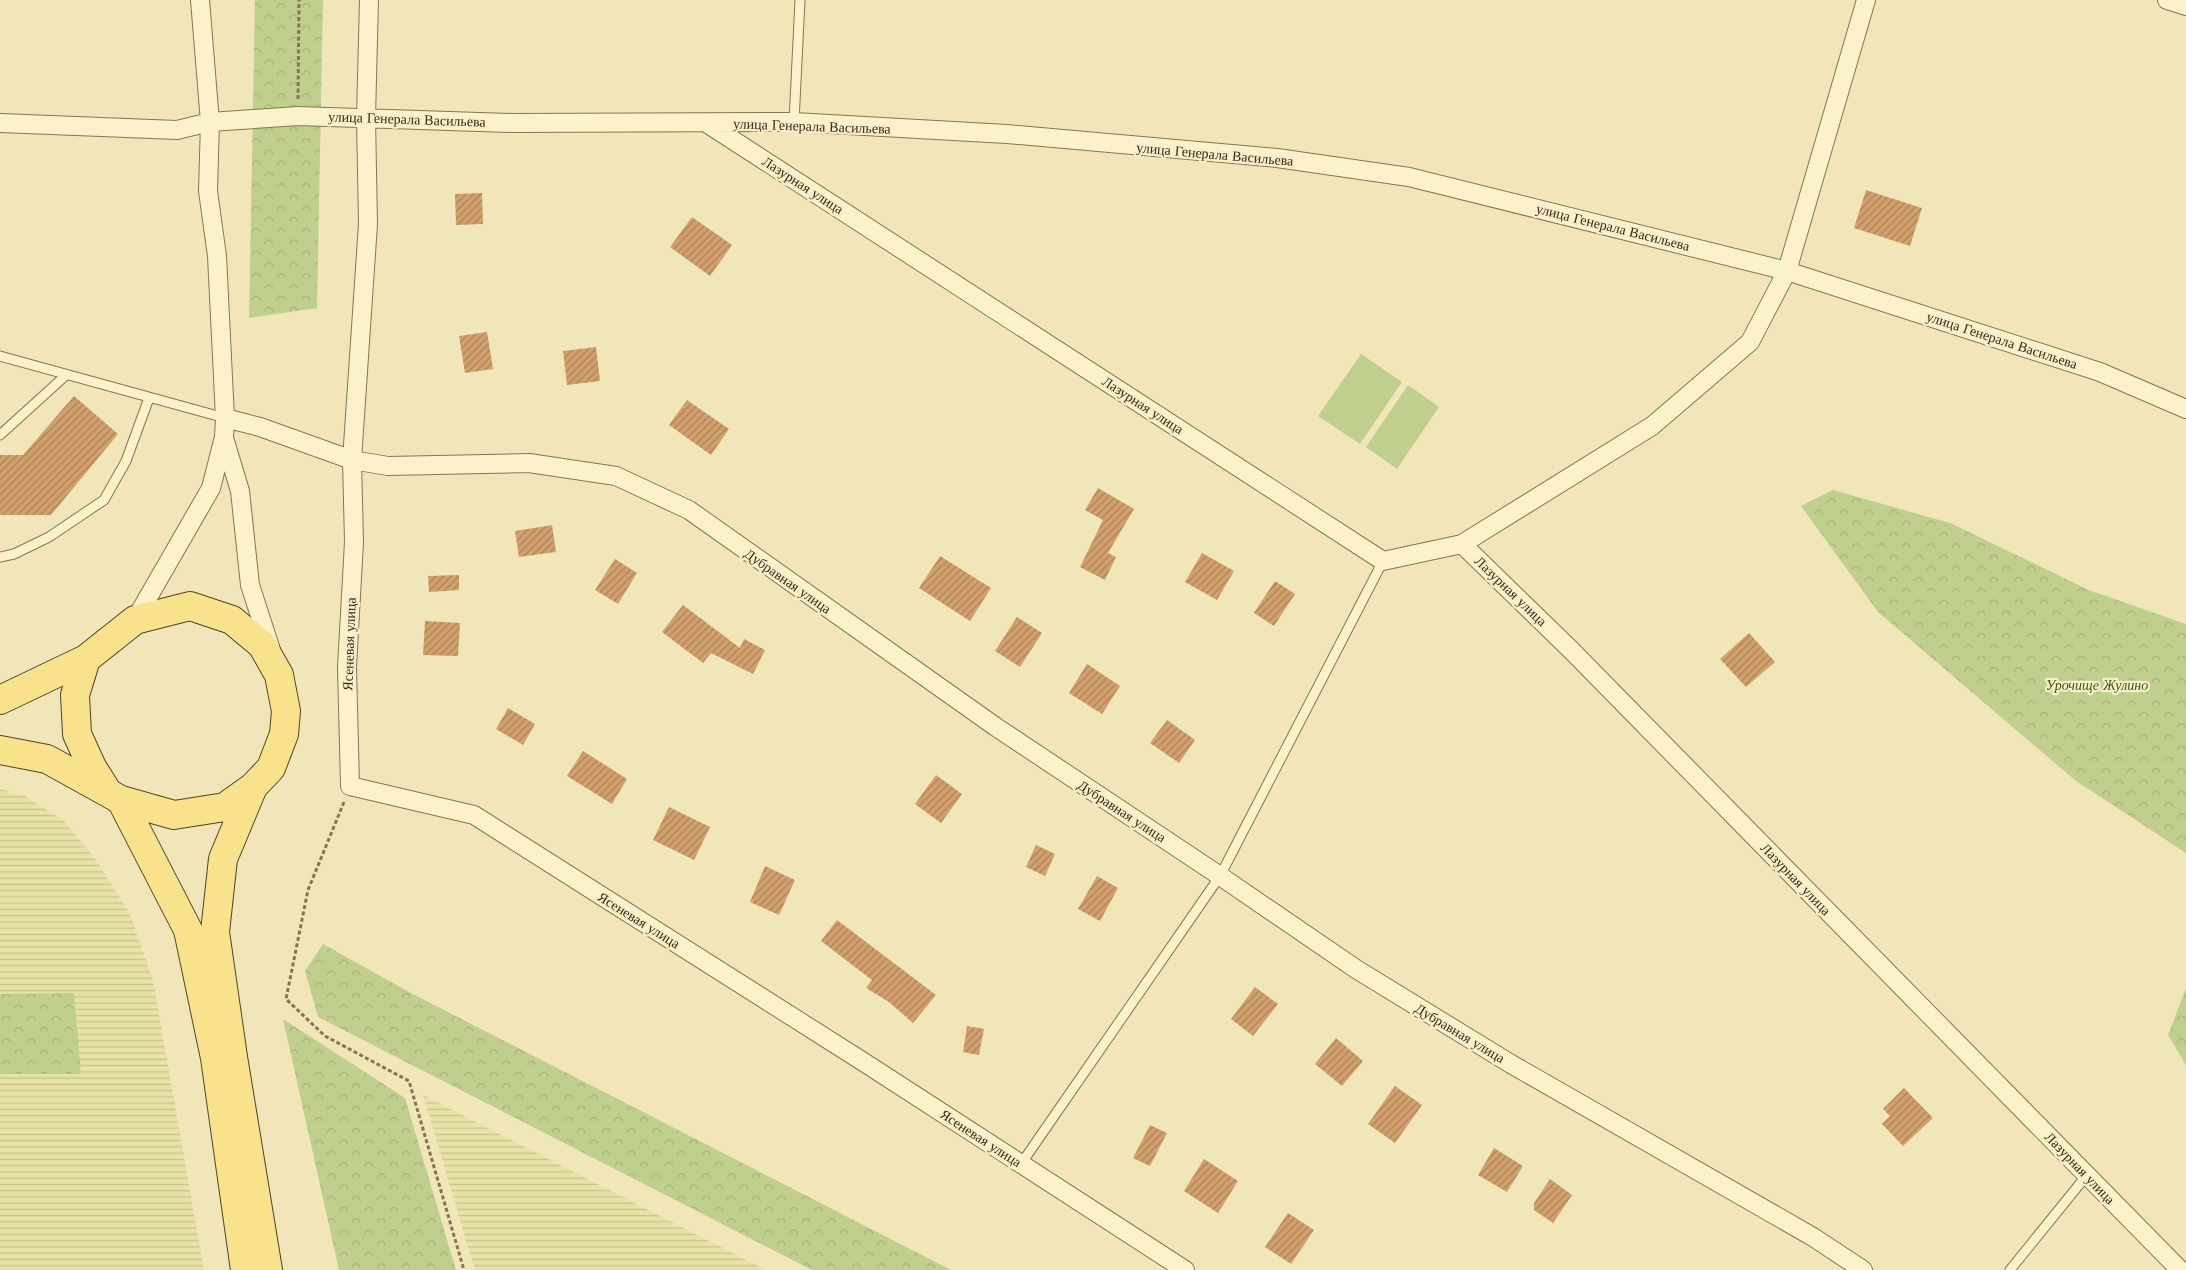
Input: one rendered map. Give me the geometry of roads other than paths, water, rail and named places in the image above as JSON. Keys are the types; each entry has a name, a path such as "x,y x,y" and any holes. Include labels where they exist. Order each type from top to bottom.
{"main road":[{"path":"0,700 86,659 135,620 190,606 232,620 262,645 279,675 286,711 284,734 270,768 254,787 225,807 174,816 114,796 46,759 0,750"},
{"path":"86,659 75,695 77,734 92,768 114,796 154,862 188,930 215,1058 245,1270"},
{"path":"254,787 223,859 215,932 233,1057 268,1270"}],"street":[{"path":"135,620 211,488 224,437 225,418 217,256 208,191 210,122 200,0"},
{"name":"Ясеневая улица","path":"369,0 366,118 368,224 351,496 354,542 347,667 350,786 474,815 1185,1270"},
{"path":"1383,561 1462,544 1652,426 1750,342 1787,271 1866,0"},
{"path":"2167,0 2186,6"},
{"name":"улица Генерала Васильева","path":"0,123 177,130 210,122 298,116 513,123 708,124 794,122 1007,134 1277,158 1409,177 1787,271 2100,372 2186,409"},
{"name":"Лазурная улица","path":"708,124 1383,561"},
{"name":"Дубравная улица","path":"225,418 260,427 352,460 388,466 528,463 616,476 681,506 996,728 1381,984 1511,1064 1813,1237 1863,1270"},
{"path":"224,437 240,491 250,585 279,675"},
{"name":"Лазурная улица","path":"1462,544 1572,651 2180,1270"}],"lane":[{"path":"794,122 800,0"},
{"path":"0,356 65,376 225,418"},
{"path":"0,435 65,376"},
{"path":"0,557 14,554 49,537 104,500 126,461 149,398"},
{"path":"1021,1164 1220,876 1383,561"},
{"path":"2010,1270 2087,1175"}],"park label":[{"name":"Урочище Жулино","path":"2097,685"}]}
